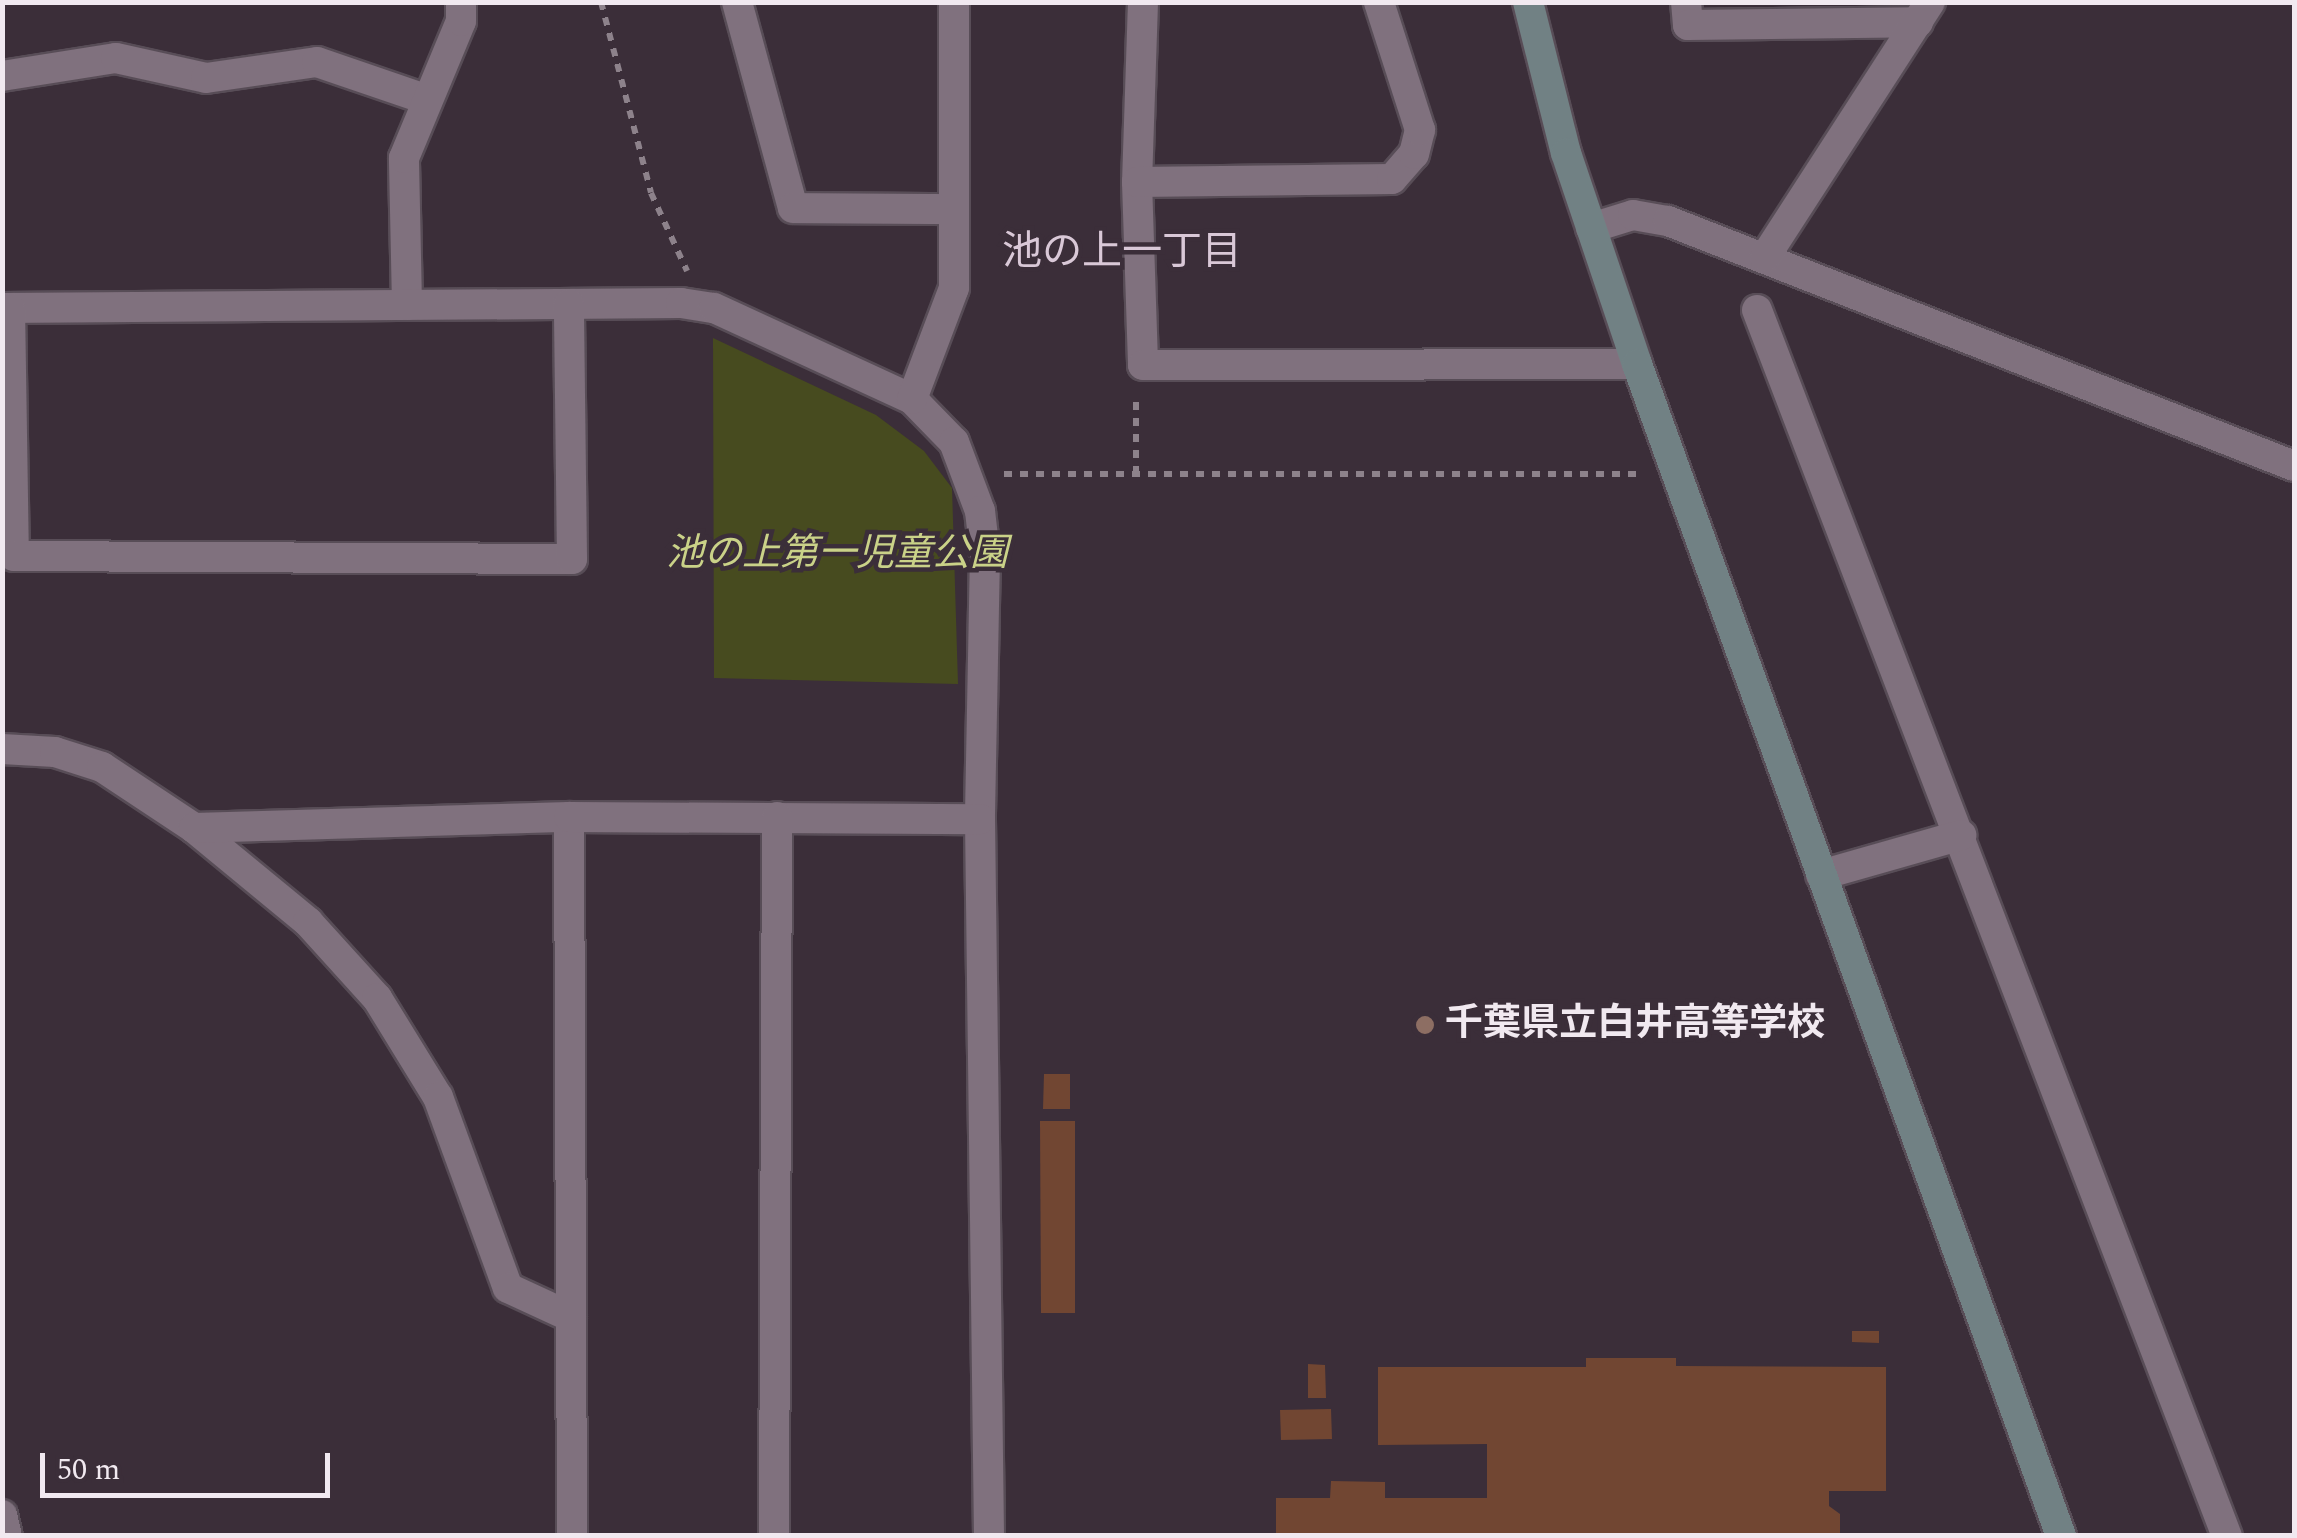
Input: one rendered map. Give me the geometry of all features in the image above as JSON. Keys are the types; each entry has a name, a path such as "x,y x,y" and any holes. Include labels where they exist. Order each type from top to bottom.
{"street":[{"path":"408,305 404,158 461,21 461,2"},
{"path":"737,2 793,208 954,210"},
{"path":"912,399 954,288 954,2"},
{"path":"1143,2 1137,182 1143,365 1637,364"},
{"path":"1137,182 1392,178 1414,154 1420,130 1380,2"},
{"path":"1528,2 1592,228 1637,364 2061,1536"},
{"path":"1686,2 1688,25 1924,12"},
{"path":"1765,257 1924,12"},
{"path":"2,76 116,58 206,78 318,62 428,100"},
{"path":"1592,228 1633,215 1650,218 1765,257 2294,466"},
{"path":"569,304 572,559 14,556 6,308 569,304 714,308 912,399 954,442 980,511 989,1536"},
{"path":"1757,310 2226,1536"},
{"path":"2,749 54,752 102,766 194,828 308,922 376,998 438,1098 508,1288 571,1317"},
{"path":"194,828 569,817 980,818"},
{"path":"569,817 572,1536"},
{"path":"774,1536 777,817"},
{"path":"1821,875 1960,835"},
{"path":"2,1516 7,1536"}],"path":[{"path":"601,2 652,193 676,257 714,308"},
{"path":"1136,474 1136,376 1143,365"},
{"path":"1005,476 1647,474"}],"green space":[{"name":"池の上第一児童公園","path":"713,338 876,415 924,451 952,488 958,684 714,678"}],"building":[{"path":"1044,1074 1070,1074 1070,1109 1043,1109"},
{"path":"1040,1121 1075,1121 1075,1313 1041,1313"},
{"path":"1852,1331 1879,1331 1879,1343 1852,1342"},
{"path":"1586,1358 1676,1358 1676,1366 1886,1367 1886,1491 1829,1491 1829,1506 1840,1514 1840,1536 1276,1536 1276,1498 1330,1498 1331,1481 1385,1482 1385,1498 1487,1498 1487,1444 1378,1445 1378,1367 1586,1367"},
{"path":"1308,1364 1325,1365 1326,1398 1308,1398"},
{"path":"1331,1409 1332,1439 1281,1440 1280,1410"}],"place":[{"name":"千葉県立白井高等学校","path":"1425,1025"}],"district":[{"name":"池の上一丁目","path":"1122,253"}]}
